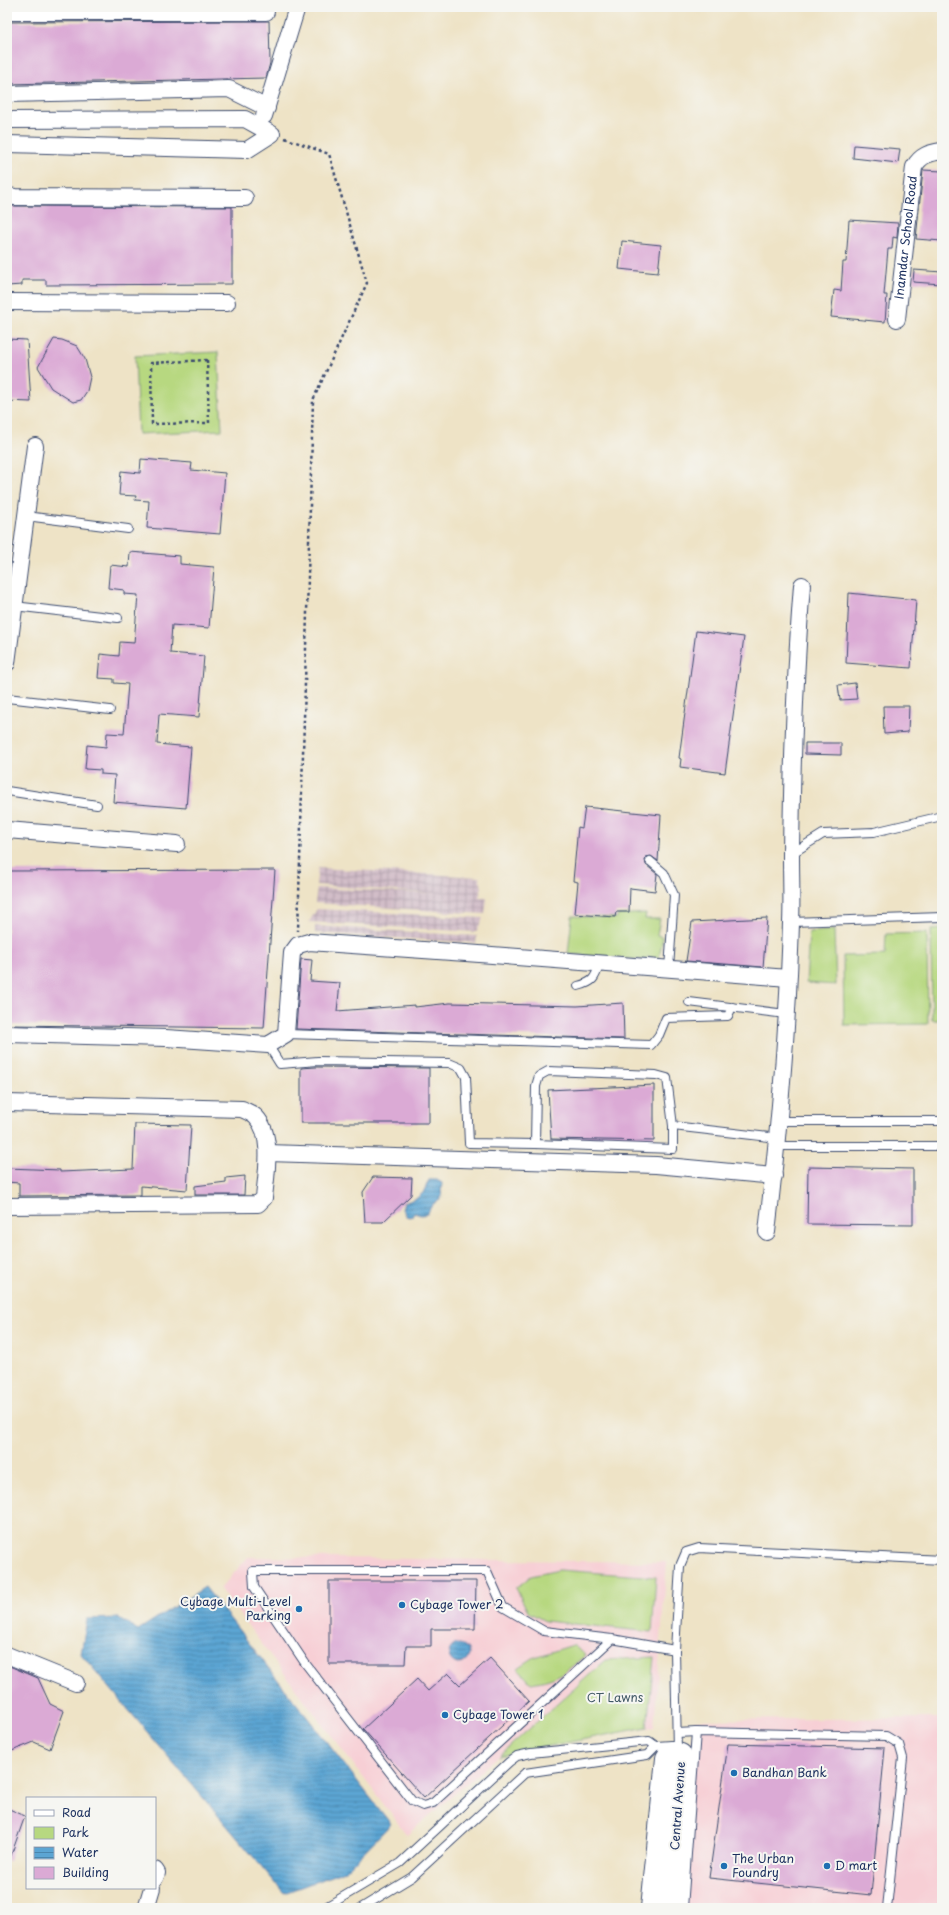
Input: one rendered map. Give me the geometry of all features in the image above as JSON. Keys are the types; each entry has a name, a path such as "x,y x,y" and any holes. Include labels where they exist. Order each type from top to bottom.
{"street":[{"path":"7,144 246,150 266,130 267,108 297,7"},
{"path":"7,12 168,10 266,12"},
{"path":"7,94 229,89 267,108"},
{"path":"7,120 244,119 266,130"},
{"name":"Inamdar School Road","path":"898,319 914,167 919,159 928,153 942,151"},
{"path":"7,196 245,198"},
{"path":"7,302 226,303"},
{"path":"7,663 35,446"},
{"path":"766,1232 774,1176 786,1014 791,922 791,854 798,637 802,585"},
{"path":"7,830 177,844"},
{"path":"7,1034 166,1038 268,1045 286,1034 292,954 298,945 309,942 788,978"},
{"path":"7,1103 242,1109 255,1116 263,1128 268,1153 264,1198 258,1204 7,1206"},
{"path":"268,1153 656,1165 774,1176"},
{"path":"7,1655 76,1683"},
{"name":"Central Avenue","path":"651,1908 666,1758 677,1743"},
{"name":"Central Avenue","path":"670,1908 683,1762 677,1743"},
{"path":"146,1908 152,1889"}],"lane":[{"path":"26,516 128,529"},
{"path":"14,606 118,618"},
{"path":"7,698 110,710"},
{"path":"7,792 97,805"},
{"path":"791,854 823,834 874,832 942,816"},
{"path":"650,861 664,873 674,895 669,969"},
{"path":"791,922 942,917"},
{"path":"578,986 589,983 595,978 600,963"},
{"path":"689,1002 786,1014"},
{"path":"286,1034 651,1045 659,1035 666,1018 728,1016 732,1007"},
{"path":"268,1045 280,1064 318,1061 449,1063 461,1068 466,1077 469,1143 673,1149 673,1126 667,1078 656,1075 548,1071 539,1076 536,1086 535,1144"},
{"path":"779,1121 942,1121"},
{"path":"673,1126 777,1142 942,1146"},
{"path":"677,1743 675,1650 680,1566 686,1552 699,1548 942,1560"},
{"path":"612,1639 433,1803 423,1806 412,1801 305,1663 254,1587 253,1571 488,1571 503,1607 544,1631 612,1639 675,1650"},
{"path":"684,1908 696,1732"},
{"path":"361,1908 412,1877 525,1773 647,1755 656,1746 677,1743 696,1732 886,1736 899,1744 903,1758 887,1908"},
{"path":"324,1908 400,1863 509,1762 518,1756 531,1753 648,1741 656,1746"}],"path":[{"path":"266,130 329,154 367,283 313,400 298,945"},
{"path":"207,360 209,423 152,424 151,363 207,360"}],"shaded area":[{"path":"318,868 479,877 482,887 479,897 487,897 485,914 315,903 317,888 439,894 316,885"},
{"path":"317,909 483,918 476,932 309,922"},
{"path":"315,926 477,936 476,943 315,933"},
{"path":"248,1557 667,1562 654,1727 511,1745 407,1835 220,1589"},
{"path":"942,1718 942,1908 677,1908 694,1720"}],"green space":[{"path":"218,352 222,430 138,434 135,356"},
{"path":"646,913 645,919 660,919 657,935 663,937 659,958 647,957 645,960 568,954 572,916 617,918 618,915"},
{"path":"942,929 942,1020 932,1020 931,930"},
{"path":"834,930 836,985 806,983 809,932"},
{"path":"927,933 928,1024 844,1025 843,956 885,955 886,934"},
{"path":"559,1570 656,1577 652,1632 545,1621 528,1612 516,1588 531,1576"},
{"name":"CT Lawns","path":"573,1645 586,1655 567,1670 555,1677 531,1683 517,1668 532,1658"},
{"name":"CT Lawns","path":"654,1657 647,1727 499,1756 606,1660"}],"water":[{"path":"429,1180 437,1180 442,1183 442,1197 432,1205 427,1214 421,1215 414,1213 411,1217 406,1216 402,1209 404,1203 417,1198 423,1193"},
{"path":"205,1587 391,1824 345,1871 284,1893 81,1654 87,1619 119,1618 138,1630"},
{"path":"459,1644 466,1647 469,1654 466,1661 459,1664 452,1661 449,1654 452,1647"}],"building":[{"path":"269,21 270,63 266,78 7,84 7,22"},
{"path":"854,145 900,149 898,163 853,158"},
{"path":"923,170 942,171 942,241 916,239"},
{"path":"7,206 232,207 232,284 46,285 46,280 22,280 22,285 7,286"},
{"path":"849,220 898,223 897,238 893,237 892,249 888,249 884,295 887,295 885,322 831,317 834,290 841,291 843,262 846,262"},
{"path":"622,241 661,245 658,273 619,269"},
{"path":"914,270 942,272 941,284 913,282"},
{"path":"7,339 27,340 31,402 7,401"},
{"path":"54,339 62,340 77,346 85,359 90,377 87,391 81,400 73,402 51,388 38,367"},
{"path":"141,459 192,463 191,470 225,473 220,534 147,528 149,501 135,500 136,496 119,495 121,471 140,473"},
{"path":"130,552 180,556 180,564 214,567 209,628 172,625 170,653 204,656 199,717 159,714 157,744 191,747 186,808 113,802 115,775 101,774 101,770 85,769 87,745 106,747 107,733 124,734 128,684 114,683 114,679 98,678 100,654 119,656 120,642 134,643 138,595 124,594 124,590 108,588 110,565 129,567"},
{"path":"849,593 916,600 911,668 846,663"},
{"path":"696,631 744,637 725,773 680,767 681,759 679,758"},
{"path":"855,683 857,699 840,700 838,685"},
{"path":"883,706 909,706 908,732 884,734"},
{"path":"805,743 841,743 841,755 805,754"},
{"path":"585,807 661,815 658,861 651,856 646,857 645,860 646,865 657,874 655,891 630,888 629,912 616,912 615,917 575,914 578,882 573,881 578,827 582,828"},
{"path":"275,870 264,1028 7,1025 7,871"},
{"path":"767,918 763,967 686,961 692,922"},
{"path":"301,959 312,960 310,981 340,983 337,1011 415,1005 415,1007 450,1003 577,1006 623,1003 624,1039 296,1029"},
{"path":"301,1068 429,1068 429,1123 301,1123"},
{"path":"654,1085 654,1141 551,1139 548,1090"},
{"path":"135,1124 191,1125 187,1190 141,1186 141,1195 19,1196 19,1183 7,1182 7,1168 60,1170 60,1172 133,1169"},
{"path":"808,1167 913,1169 913,1225 807,1224"},
{"path":"245,1176 244,1195 195,1195 195,1186 226,1182 226,1178"},
{"path":"373,1177 412,1178 411,1195 383,1222 365,1222 363,1192"},
{"name":"Cybage Tower 2","path":"329,1581 476,1581 475,1629 431,1629 431,1646 406,1646 405,1664 329,1664"},
{"name":"Cybage Tower 1","path":"490,1658 529,1701 424,1798 363,1729 417,1679 428,1691 448,1673 460,1685"},
{"path":"7,1665 38,1678 50,1704 64,1711 50,1749 34,1742 7,1753"},
{"path":"728,1744 885,1748 871,1895 709,1878"},
{"path":"7,1808 25,1816 9,1861 7,1861"}],"place":[{"name":"Cybage Tower 2","path":"402,1605"},
{"name":"Cybage Multi-Level Parking","path":"299,1609"},
{"name":"Cybage Tower 1","path":"445,1715"},
{"name":"Bandhan Bank","path":"734,1773"},
{"name":"The Urban Foundry","path":"724,1866"},
{"name":"D mart","path":"827,1866"}]}
